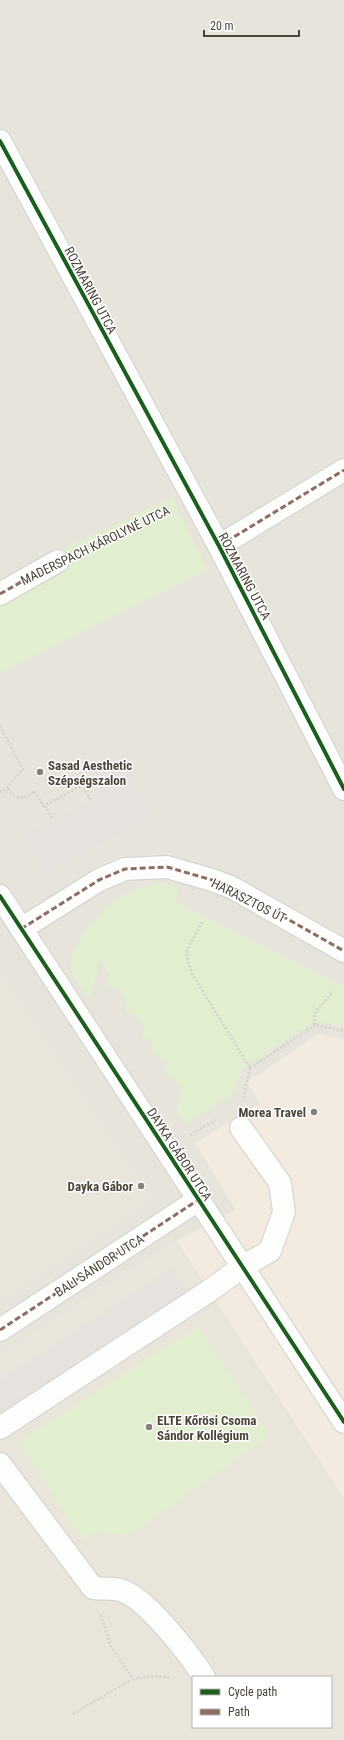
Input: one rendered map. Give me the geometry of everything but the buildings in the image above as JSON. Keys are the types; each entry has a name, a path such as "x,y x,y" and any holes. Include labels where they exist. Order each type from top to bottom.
{"street":[{"name":"ROZMARING UTCA","path":"0,141 191,498 219,546 344,788"},
{"path":"219,546 344,470"},
{"name":"MADERSPACH KÁROLYNÉ UTCA","path":"0,594 58,561"},
{"name":"HARASZTOS ÚT","path":"21,929 99,880 125,869 167,866 231,887 344,951"},
{"name":"DAYKA GÁBOR UTCA","path":"0,896 344,1422"},
{"path":"0,1428 242,1267 270,1251 284,1212 280,1183 241,1128"},
{"name":"BALI SÁNDOR UTCA","path":"0,1330 198,1200"},
{"path":"0,1464 93,1588 121,1590 146,1606 190,1656 203,1676"}],"path":[{"path":"0,726 23,770 12,781 8,789 0,792"},
{"path":"45,806 83,786 91,801"},
{"path":"8,789 14,796 19,798 30,795 34,790 53,820"},
{"path":"202,922 186,952 191,972 250,1068 243,1102"},
{"path":"315,1025 314,1014 333,992"},
{"path":"250,1068 315,1025 344,1031"},
{"path":"166,1151 217,1118"},
{"path":"93,1588 111,1647 133,1679"},
{"path":"73,1714 133,1679 156,1676"}],"shaded area":[{"path":"0,0 344,0 344,1039 318,1034 247,1083 260,1103 236,1210 177,1241 0,1357"},
{"path":"123,760 152,816 45,875 24,834 97,798 104,784 103,769"},
{"path":"0,970 152,1201 0,1301"},
{"path":"318,1034 344,1039 344,1498 177,1241 236,1210 195,1143 260,1103 247,1083"},
{"name":"ELTE Kőrösi Csoma Sándor Kollégium","path":"177,1241 344,1498 344,1740 0,1740 0,1357"},
{"path":"172,1268 193,1301 0,1428 0,1380"}],"green space":[{"path":"172,497 208,570 0,673 0,600 48,556"},
{"path":"167,882 176,887 178,895 173,900 344,986 344,1026 314,1022 242,1069 236,1092 184,1125 176,1110 181,1089 174,1080 164,1072 166,1062 153,1052 152,1040 141,1038 145,1029 135,1015 125,1013 127,1004 121,991 107,986 109,974 100,959 90,1000 76,980 71,966 73,954 83,935 108,905 118,898 141,888"},
{"path":"198,1326 270,1436 128,1536 95,1533 82,1541 18,1442"}],"marked path":[{"path":"219,546 344,470"},
{"path":"0,594 58,561"},
{"path":"21,929 99,880 125,869 167,867 231,887 344,951"},
{"path":"0,1330 198,1200"}],"cycle path":[{"path":"0,141 219,546 344,789"},
{"path":"0,896 344,1422"}],"place":[{"name":"Sasad Aesthetic Szépségszalon","path":"40,772"},
{"name":"Morea Travel","path":"314,1112"},
{"name":"Dayka Gábor","path":"141,1186"},
{"name":"ELTE Kőrösi Csoma Sándor Kollégium","path":"149,1427"}]}
